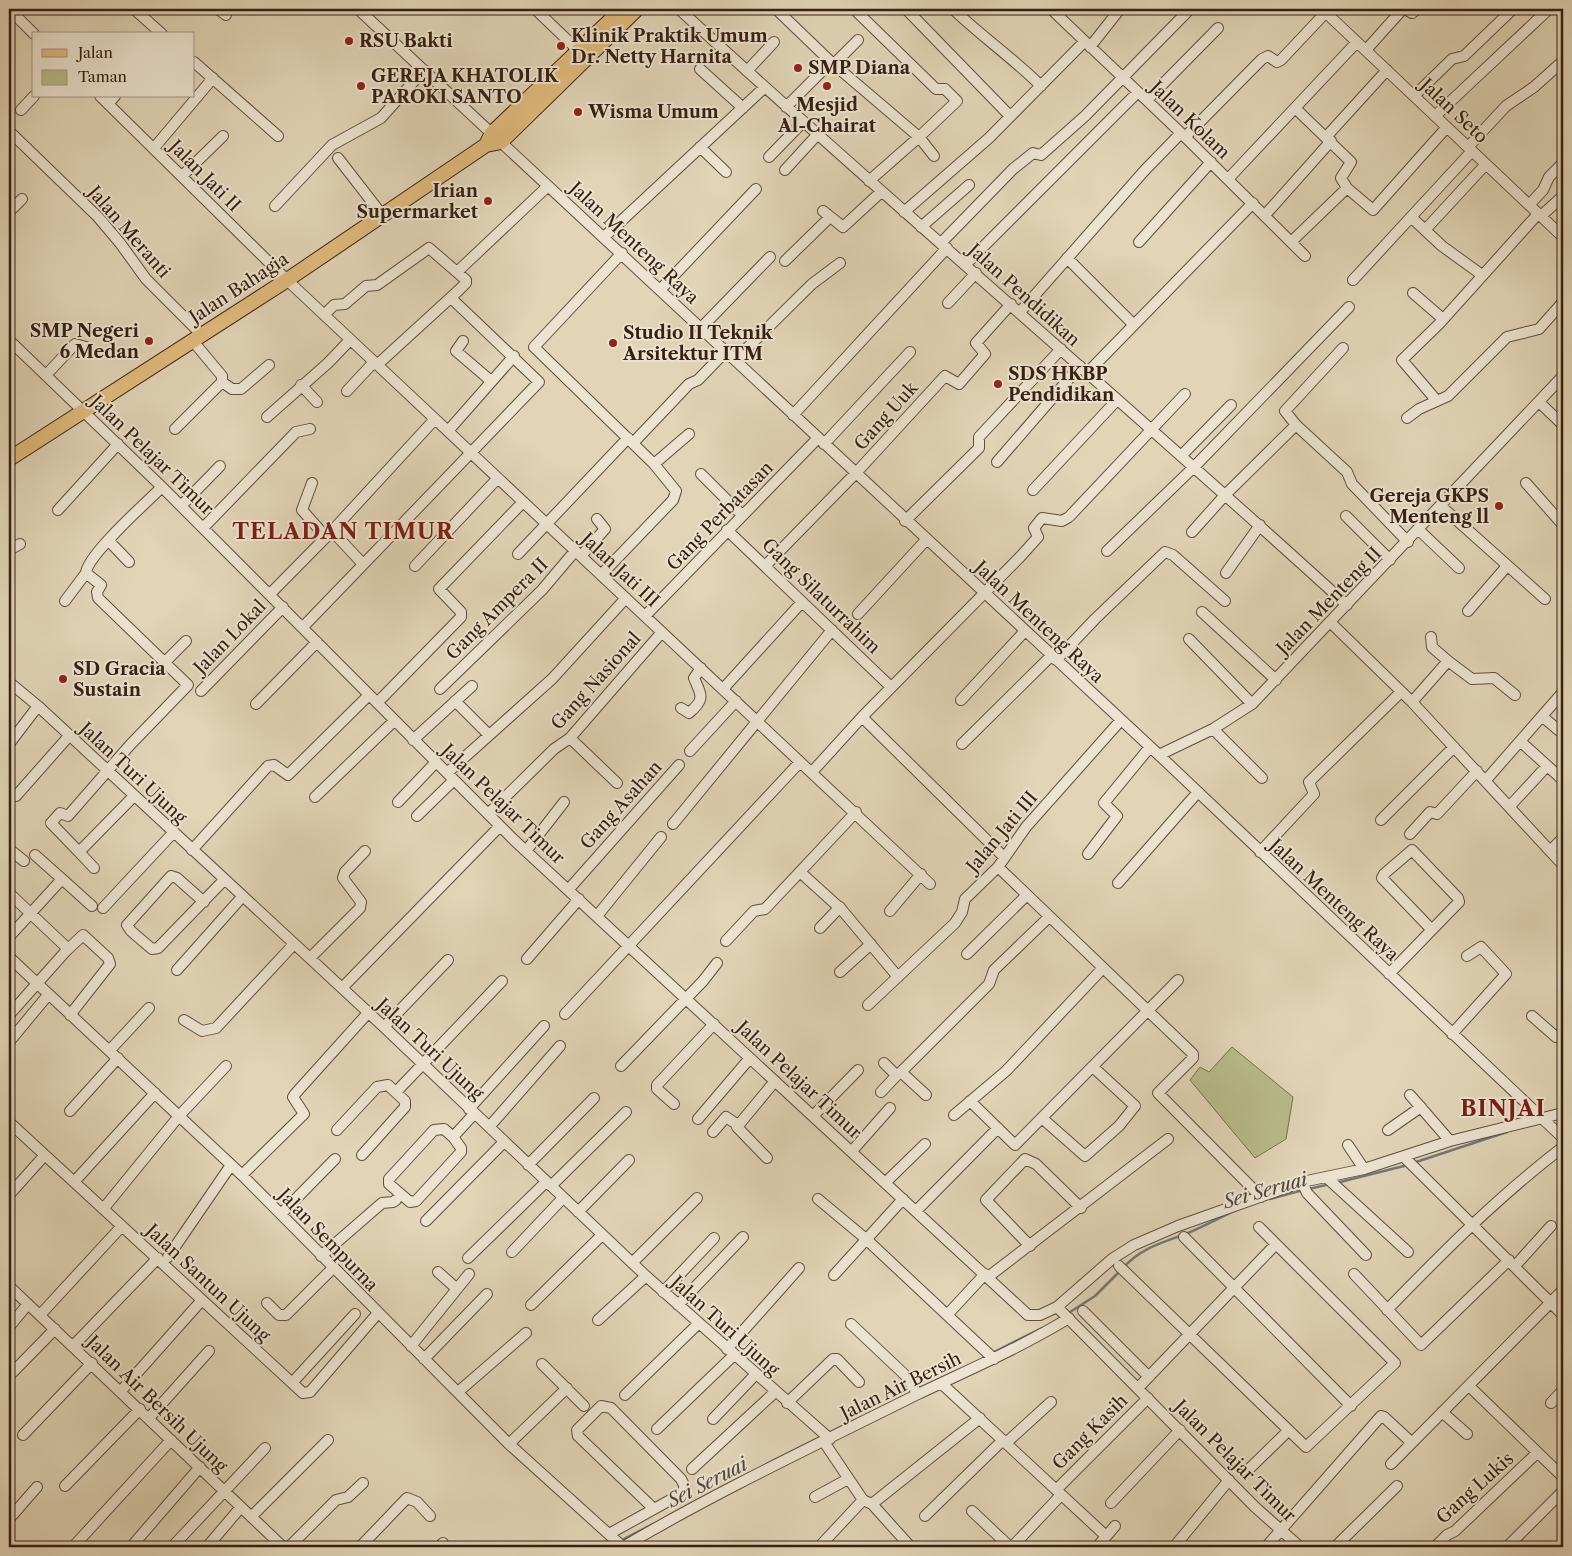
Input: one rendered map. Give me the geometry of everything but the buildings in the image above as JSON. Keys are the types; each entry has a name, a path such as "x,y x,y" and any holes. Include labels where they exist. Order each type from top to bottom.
{"main road":[{"path":"582,55 622,9"},
{"path":"582,55 637,9"},
{"name":"Jalan Bahagia","path":"9,458 286,280 493,140 582,55"}],"street":[{"path":"9,9 32,32"},
{"path":"134,9 160,32"},
{"name":"Jalan Menteng Raya","path":"358,9 424,70 493,140 548,186 622,253 855,474 1198,792 1563,1138"},
{"path":"535,9 582,55"},
{"name":"Jalan Pendidikan","path":"680,9 868,181 966,264 1151,430 1195,466 1347,605"},
{"path":"776,9 832,63 919,136 934,156"},
{"path":"854,9 936,89 945,89 957,101 868,181"},
{"path":"906,9 1010,116"},
{"path":"953,9 973,28 1004,51 1041,86"},
{"name":"Jalan Kolam","path":"1051,9 1211,162 1305,256"},
{"path":"904,212 989,138 1041,86 1087,44 1120,9"},
{"path":"792,415 1013,169 1033,153 1041,154 1085,116 1190,9"},
{"path":"1366,50 1402,10 1412,13 1418,9"},
{"path":"1414,96 1452,59 1464,56 1514,9"},
{"path":"1435,116 1549,9"},
{"path":"1020,312 1145,170 1262,59 1268,56 1278,62 1281,60 1326,10"},
{"name":"Jalan Seto","path":"1326,10 1357,42 1563,237"},
{"path":"1147,100 1218,28"},
{"path":"786,107 858,40"},
{"path":"747,71 774,42"},
{"path":"1228,179 1357,42"},
{"path":"1353,280 1411,217 1506,106 1534,86 1563,61"},
{"path":"195,63 278,136"},
{"path":"700,69 743,108"},
{"path":"275,206 332,145 382,118 424,70"},
{"path":"1265,215 1387,70"},
{"path":"154,148 213,78"},
{"path":"604,237 765,87"},
{"path":"966,264 1138,92"},
{"path":"22,110 32,98"},
{"name":"Jalan Jati II","path":"111,100 154,148 286,280"},
{"path":"1295,108 1351,162 1341,178 1347,188 1373,210 1447,127"},
{"path":"769,157 803,122"},
{"name":"Jalan Meranti","path":"9,131 98,217 146,279 197,337 222,376 222,382"},
{"path":"785,170 818,135"},
{"path":"182,176 224,136"},
{"path":"700,147 726,172"},
{"path":"338,158 383,216"},
{"path":"1139,242 1211,162"},
{"path":"1529,205 1543,190 1549,177 1563,163"},
{"path":"1425,230 1486,164"},
{"path":"922,226 969,184"},
{"path":"457,272 548,186"},
{"path":"1291,242 1347,188"},
{"path":"660,290 756,189"},
{"path":"785,261 826,214 843,227 881,192"},
{"path":"1437,401 1427,386 1402,361 1540,215 1563,196"},
{"path":"9,212 22,199"},
{"path":"997,462 1083,369 1134,324 1253,203"},
{"path":"1411,217 1482,275"},
{"path":"324,315 334,305 346,304 366,286 377,285 429,248 457,272 466,283 346,391"},
{"path":"601,575 676,497 676,489 631,441 534,348 622,253"},
{"path":"701,328 770,257"},
{"path":"1067,258 1134,324"},
{"path":"735,360 812,284 840,263"},
{"path":"948,304 976,273"},
{"name":"Jalan Jati III","path":"286,280 800,762 856,812 930,884"},
{"path":"1413,293 1443,319"},
{"path":"303,627 539,382 514,356 450,298"},
{"path":"1407,418 1419,409 1453,391 1508,338 1519,333 1535,331 1563,302"},
{"name":"Gang Uuk","path":"765,566 855,474 945,376 958,384 980,361 985,354 976,343 1011,304"},
{"path":"1107,551 1195,466 1349,307"},
{"name":"Jalan Pelajar Timur","path":"9,340 162,487 526,851 987,1276"},
{"path":"267,417 328,363 350,340"},
{"path":"464,341 456,351 491,381"},
{"path":"46,375 75,344 86,347"},
{"path":"1343,348 1285,410 1296,425 1347,472 1352,484 1408,542"},
{"path":"906,521 979,448 979,437 1061,349"},
{"path":"518,554 546,523 689,384 698,380 726,351"},
{"name":"Gang Perbatasan","path":"645,616 742,515 821,441 910,352"},
{"path":"448,431 514,356"},
{"path":"176,429 222,382 232,389 240,389 269,365"},
{"name":"Jalan Menteng II","path":"1158,755 1213,729 1252,704 1442,507 1563,376"},
{"path":"301,385 318,402"},
{"path":"812,772 862,717 985,594 1038,537 1034,528 1042,518 1062,521 1066,519 1185,394"},
{"path":"1033,490 1117,400"},
{"path":"1539,402 1563,425"},
{"path":"1182,455 1231,405"},
{"path":"270,594 329,534 434,419"},
{"path":"1192,532 1226,494 1296,425"},
{"path":"203,528 296,432 310,429"},
{"path":"654,464 689,434"},
{"path":"58,510 118,444"},
{"path":"181,506 220,466"},
{"path":"701,474 742,515"},
{"path":"415,566 498,478"},
{"path":"312,483 302,510 363,564"},
{"path":"1526,483 1562,523"},
{"path":"65,601 108,540 162,487"},
{"path":"377,703 462,617 461,612 439,590 523,502"},
{"path":"1442,507 1545,599"},
{"path":"1346,516 1390,560"},
{"name":"Gang Ampera II","path":"440,689 605,530 597,519"},
{"path":"1226,572 1260,525"},
{"name":"Gang Silaturrahim","path":"727,530 891,687"},
{"path":"1419,530 1459,568"},
{"path":"108,540 129,562"},
{"path":"858,614 926,540"},
{"path":"9,550 20,544"},
{"path":"962,744 1165,552 1173,555 1225,601"},
{"path":"1468,611 1507,566"},
{"path":"86,573 101,585 97,592 98,598 166,661 186,641"},
{"path":"417,816 450,776 489,735 552,679 626,598"},
{"path":"722,689 802,602"},
{"name":"Jalan Lokal","path":"201,691 283,607"},
{"path":"1202,612 1276,680"},
{"path":"1330,623 1412,702 1563,865"},
{"path":"672,824 832,630"},
{"path":"961,700 1025,631"},
{"name":"Gang Nasional","path":"488,814 554,749 570,738 662,632"},
{"path":"1431,638 1432,647 1472,680 1494,678 1515,696"},
{"path":"1190,639 1252,704"},
{"path":"256,704 317,642"},
{"name":"Jalan Lokal","path":"79,852 51,823 60,814 68,816 107,771 188,685 166,661"},
{"path":"1412,702 1448,661"},
{"path":"681,708 689,712 701,698 702,694 694,678 701,668"},
{"name":"Jalan Turi Ujung","path":"9,682 38,706 133,797 310,958 663,1292 827,1441 848,1478 867,1502 908,1544"},
{"path":"413,740 472,686"},
{"path":"1260,852 1314,794 1308,782 1401,692"},
{"path":"1486,780 1563,692"},
{"path":"192,850 268,766 274,765 288,775 368,695"},
{"path":"455,701 489,735"},
{"path":"690,751 736,701"},
{"path":"9,744 38,706"},
{"path":"862,717 1004,857"},
{"path":"1543,717 1563,733"},
{"name":"Jalan Jati III","path":"868,1005 955,923 962,912 965,899 998,867 1026,827 1121,720"},
{"path":"315,798 394,721"},
{"path":"1213,729 1262,778"},
{"path":"16,796 70,736"},
{"path":"570,738 617,782"},
{"path":"1521,742 1563,780"},
{"path":"1088,854 1117,817 1104,802 1150,747"},
{"path":"1381,820 1454,748"},
{"path":"398,802 436,762"},
{"path":"565,1014 800,762"},
{"name":"Gang Asahan","path":"568,889 679,764"},
{"path":"1510,806 1547,766"},
{"path":"1410,834 1430,812 1437,814 1477,771"},
{"path":"1118,883 1198,792"},
{"path":"94,868 79,852 133,797"},
{"path":"526,851 564,802"},
{"path":"726,941 754,911 765,909 856,812"},
{"path":"342,988 500,826"},
{"path":"103,908 173,833"},
{"path":"597,916 661,837"},
{"path":"1550,851 1563,838"},
{"path":"9,849 24,861"},
{"path":"1389,974 1431,929 1456,907 1459,900 1412,850 1382,878 1431,929"},
{"path":"310,958 360,908 361,902 359,897 343,878 365,851"},
{"path":"35,855 92,906"},
{"path":"998,867 1048,918 1194,1056 1158,1093 1261,1197"},
{"path":"800,872 840,907 898,977"},
{"path":"890,911 921,874"},
{"path":"204,902 177,878 171,876 128,925 131,931 154,950 204,902 224,880"},
{"path":"9,937 62,879"},
{"path":"9,893 64,944"},
{"path":"967,954 1026,896"},
{"path":"177,970 242,897"},
{"path":"527,959 579,899"},
{"path":"820,928 840,907"},
{"path":"881,1092 989,984 994,970 1048,918"},
{"path":"9,1015 81,936 85,936 108,958 110,964 70,1014"},
{"path":"184,1020 202,1031 216,1028 294,944"},
{"path":"840,972 871,944"},
{"path":"1452,1034 1506,974 1481,947 1467,956"},
{"name":"Jalan Sempurna","path":"9,958 110,1050 242,1175 509,1444 624,1546"},
{"path":"384,1027 448,960"},
{"path":"621,1066 708,976 717,963"},
{"path":"954,1114 1006,1071 1103,968"},
{"path":"970,1100 1015,1145 1043,1119 1178,980"},
{"path":"397,1091 502,981"},
{"path":"9,1042 48,995"},
{"path":"110,1050 150,1008"},
{"path":"242,1175 304,1114 294,1097 295,1094 368,1013"},
{"path":"1532,1016 1556,1037 1563,1034"},
{"path":"674,1104 657,1089 657,1085 714,1024"},
{"path":"453,1137 471,1111 544,1026"},
{"path":"488,1127 560,1046"},
{"path":"70,1111 118,1058"},
{"path":"698,1119 750,1058"},
{"path":"884,1063 926,1095"},
{"path":"104,1208 179,1116 226,1066"},
{"path":"1043,1119 1085,1156 1128,1116 1134,1104 1093,1067"},
{"path":"813,1116 858,1070"},
{"path":"767,1158 737,1130 738,1125 775,1081"},
{"path":"337,1130 377,1087 388,1084 397,1091 406,1101 405,1107 362,1155"},
{"path":"74,1182 155,1093"},
{"path":"1410,1095 1450,1141"},
{"path":"528,1165 594,1098"},
{"path":"1388,1130 1421,1107"},
{"path":"852,1152 890,1108"},
{"path":"468,1258 626,1112"},
{"path":"987,1276 1028,1315 1064,1313 1112,1259 1134,1245 1178,1226 1261,1197 1331,1182 1364,1169 1410,1163 1450,1141 1563,1113"},
{"path":"712,1132 726,1117 738,1125"},
{"name":"Jalan Santun Ujung","path":"9,1122 122,1226 163,1258 202,1300 303,1393 310,1392 378,1313"},
{"path":"916,1211 998,1128"},
{"path":"444,1129 453,1137 462,1148 461,1152 416,1201 410,1202 389,1184 389,1179 434,1130 444,1129"},
{"path":"947,1316 987,1276 1030,1246 1168,1139"},
{"path":"426,1221 504,1142"},
{"path":"885,1182 925,1144"},
{"path":"1348,1145 1364,1169"},
{"path":"1387,1310 1472,1222 1563,1147"},
{"path":"9,1195 44,1156"},
{"path":"281,1214 335,1159"},
{"path":"1030,1246 986,1200 1026,1159 1036,1164 1080,1208"},
{"path":"578,1212 629,1160"},
{"path":"1410,1163 1472,1222 1563,1315"},
{"path":"73,1346 163,1258 231,1165"},
{"path":"1331,1182 1408,1252"},
{"path":"1305,1188 1366,1255"},
{"path":"512,1252 564,1198"},
{"path":"632,1263 697,1198"},
{"path":"818,1199 866,1239 994,1359"},
{"path":"834,1275 903,1199"},
{"path":"321,1256 382,1203 396,1200"},
{"path":"40,1315 122,1226"},
{"path":"1354,1274 1421,1345 1551,1226"},
{"path":"1121,1268 1302,1446 1309,1447 1395,1363 1259,1227"},
{"path":"530,1305 602,1235"},
{"path":"678,1305 743,1237"},
{"path":"1184,1237 1232,1288 1351,1406"},
{"path":"663,1292 714,1238"},
{"path":"1138,1388 1276,1244"},
{"path":"268,1303 280,1315 286,1315 333,1268"},
{"path":"657,1429 730,1352 799,1268"},
{"path":"438,1272 457,1289"},
{"path":"411,1346 469,1274"},
{"path":"598,1320 646,1276"},
{"name":"Jalan Air Bersih Ujung","path":"10,1290 28,1304 92,1363 283,1547"},
{"path":"1391,1464 1563,1290"},
{"path":"424,1359 487,1294"},
{"path":"121,1391 202,1300"},
{"path":"9,1327 28,1304"},
{"path":"1083,1311 1150,1377"},
{"path":"1064,1313 1148,1398"},
{"name":"Jalan Air Bersih","path":"624,1546 746,1479 827,1441 917,1392 942,1384 994,1359 1064,1313"},
{"path":"292,1383 354,1314"},
{"path":"624,1395 698,1324"},
{"path":"851,1324 894,1365 917,1392"},
{"path":"9,1376 55,1329"},
{"path":"458,1392 526,1333"},
{"path":"149,1418 209,1351"},
{"path":"787,1403 833,1358 837,1359 859,1382"},
{"path":"22,1435 92,1363"},
{"path":"542,1364 584,1406"},
{"path":"713,1419 755,1375"},
{"path":"942,1384 1106,1536"},
{"path":"1469,1386 1563,1477"},
{"path":"509,1444 567,1388"},
{"path":"1551,1403 1563,1390"},
{"path":"692,1469 775,1392"},
{"name":"Jalan Pelajar Timur","path":"1148,1398 1280,1531 1300,1547"},
{"name":"Gang Kasih","path":"1011,1547 1058,1493 1148,1398"},
{"path":"925,1516 1051,1402"},
{"path":"610,1535 653,1508 681,1494 684,1491 685,1484 611,1408 601,1406 577,1430 578,1436 653,1508"},
{"path":"65,1486 140,1410"},
{"path":"1442,1412 1468,1434"},
{"path":"1266,1547 1381,1416 1411,1442"},
{"path":"819,1547 867,1502 980,1418"},
{"path":"1111,1503 1180,1430"},
{"path":"1247,1471 1288,1431"},
{"path":"73,1547 170,1440"},
{"path":"251,1516 328,1440"},
{"path":"172,1547 265,1448"},
{"name":"Gang Lukis","path":"1435,1547 1447,1535 1455,1531 1538,1453"},
{"path":"131,1547 200,1467"},
{"path":"815,1497 848,1478"},
{"path":"1174,1547 1228,1480"},
{"path":"283,1547 336,1500 348,1497 363,1483"},
{"path":"1335,1547 1397,1486"},
{"path":"9,1520 37,1487"},
{"path":"1507,1547 1563,1491"},
{"path":"360,1547 407,1498 417,1502 430,1516"},
{"path":"207,1547 241,1507"},
{"path":"972,1511 1011,1547"},
{"path":"1097,1547 1115,1526"}],"green space":[{"path":"1232,1047 1293,1097 1286,1139 1255,1158 1190,1080 1200,1067 1209,1072"}],"waterway":[{"name":"Sei Seruai","path":"1413,1163 1507,1132"},
{"name":"Sei Seruai","path":"1336,1183 1408,1165"},
{"name":"Sei Seruai","path":"1309,1189 1330,1184"},
{"name":"Sei Seruai","path":"1270,1199 1303,1190"},
{"name":"Sei Seruai","path":"1124,1267 1146,1250 1234,1211"},
{"name":"Sei Seruai","path":"1067,1314 1095,1296 1120,1271"},
{"name":"Sei Seruai","path":"992,1353 1042,1328"},
{"name":"Sei Seruai","path":"620,1541 653,1524"},
{"name":"Sei Seruai","path":"608,1547 616,1543"}],"place":[{"name":"RSU Bakti","path":"349,41"},
{"name":"Klinik Praktik Umum Dr. Netty Harnita","path":"561,46"},
{"name":"SMP Diana","path":"798,68"},
{"name":"GEREJA KHATOLIK PAROKI SANTO","path":"361,86"},
{"name":"Mesjid Al-Chairat","path":"827,86"},
{"name":"Wisma Umum","path":"578,112"},
{"name":"Irian Supermarket","path":"488,201"},
{"name":"SMP Negeri 6 Medan","path":"149,341"},
{"name":"Studio II Teknik Arsitektur ITM","path":"613,343"},
{"name":"SDS HKBP Pendidikan","path":"998,384"},
{"name":"Gereja GKPS Menteng ll","path":"1499,506"},
{"name":"SD Gracia Sustain","path":"63,679"}],"district":[{"name":"TELADAN TIMUR","path":"343,531"},
{"name":"BINJAI","path":"1503,1108"}]}
